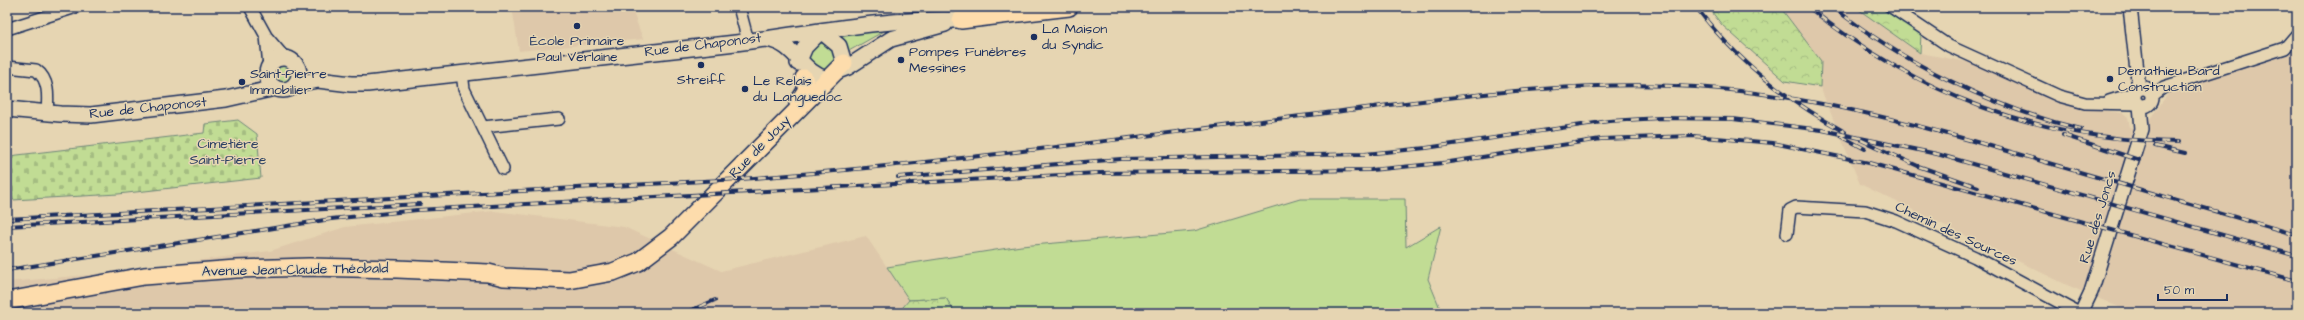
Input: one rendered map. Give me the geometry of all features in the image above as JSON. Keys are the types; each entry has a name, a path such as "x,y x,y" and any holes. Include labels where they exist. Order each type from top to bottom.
{"main road":[{"name":"Rue de Jouy","path":"874,25 960,13 1069,7"},
{"path":"801,67 814,76 835,71 848,66 891,39 960,13"},
{"name":"Rue de Jouy","path":"710,199 835,71 848,54 878,36 895,28 928,18"},
{"name":"Rue de Chaponost","path":"295,84 318,80 351,84 367,84 874,25"},
{"path":"801,67 805,47 821,31 839,46 835,71"},
{"path":"760,39 791,50 801,67 807,89 780,127"},
{"path":"248,94 258,86 268,69 276,60 290,61 298,74 295,84 286,90 275,88 268,81 268,69"},
{"name":"Rue de Chaponost","path":"290,61 318,80"},
{"name":"Rue de Chaponost","path":"7,108 47,113 91,115 226,99 275,88"},
{"name":"Avenue Jean-Claude Théobald","path":"7,301 104,282 212,270 344,267 488,273 505,270 569,272 586,276 613,272 638,262 671,237 710,199"}],"street":[{"path":"7,29 76,7"},
{"path":"250,7 266,36 290,61"},
{"path":"739,7 760,39"},
{"path":"1890,7 1949,46 1976,59 2059,96 2084,103 2097,104 2142,98 2164,87 2285,48 2297,34"},
{"name":"Rue des Joncs","path":"2080,313 2091,292 2142,129 2146,124 2130,7"},
{"path":"266,36 268,69"},
{"path":"7,67 36,70 40,73 48,93 47,113"},
{"path":"462,73 464,89 503,169"},
{"path":"483,127 559,119"},
{"name":"Chemin des Sources","path":"1787,234 1790,210 1796,207 1865,211 1882,216 1975,257 2080,313"}],"shaded area":[{"name":"École Primaire Paul Verlaine","path":"512,7 631,7 643,39 519,51"},
{"path":"1780,7 1855,7 1920,53 1973,63 2024,87 2084,108 2123,113 2128,117 2130,127 2141,131 2173,87 2294,50 2297,45 2297,313 2133,313 2067,285 1860,184 1820,87 1821,61"},
{"path":"494,211 624,227 721,271 866,236 909,300 898,313 7,313 7,282 88,275 270,251 345,227"}],"green space":[{"path":"1708,7 1780,7 1821,61 1820,87 1785,81 1722,25"},
{"path":"1855,7 1878,7 1921,33 1920,53"},
{"path":"893,26 847,52 830,33"},
{"path":"817,43 828,44 838,58 823,74 806,57"},
{"path":"282,65 288,68 291,74 288,80 282,83 276,80 273,74 276,68"},
{"name":"Cimetière Saint-Pierre","path":"238,120 257,134 261,178 118,194 13,200 9,156 204,133 205,124"},
{"path":"1300,199 1405,199 1406,247 1441,226 1428,279 1442,313 955,313 946,298 909,300 887,267 1021,246 1194,231"},
{"path":"946,298 955,313 898,313 909,300"}],"railway":[{"path":"1696,7 1711,26 1745,61 1783,93 1803,107 1845,132"},
{"path":"1808,7 1850,38 1893,65 1936,88 1982,107 2028,122 2076,132 2127,139 2179,142"},
{"path":"1833,7 1889,46 1951,81 2016,109 2081,129"},
{"path":"7,219 740,179 879,167 1017,152 1444,98 1544,89 1645,85 1741,91 1785,97 1873,115 1959,137 2297,235"},
{"path":"898,177 1121,159 1365,154 1426,148 1609,121 1660,118 1733,119 1822,130 1937,154 2297,256"},
{"path":"2063,135 2139,160"},
{"path":"7,270 331,219 417,210 1098,173 1371,170 1443,163 1601,139 1693,136 1773,143 1869,163 2297,281"},
{"path":"1841,136 1865,149"},
{"path":"1861,140 1918,166 1978,187"},
{"path":"2155,146 2185,153"},
{"path":"7,226 420,204"},
{"path":"685,313 715,300"}],"place":[{"name":"École Primaire Paul Verlaine","path":"577,26"},
{"name":"La Maison du Syndic","path":"1034,37"},
{"name":"Pompes Funèbres Messines","path":"901,60"},
{"name":"Streiff","path":"701,65"},
{"name":"Demathieu Bard Construction","path":"2110,79"},
{"name":"Saint-Pierre Immobilier","path":"242,82"},
{"name":"Le Relais du Languedoc","path":"745,89"}]}
